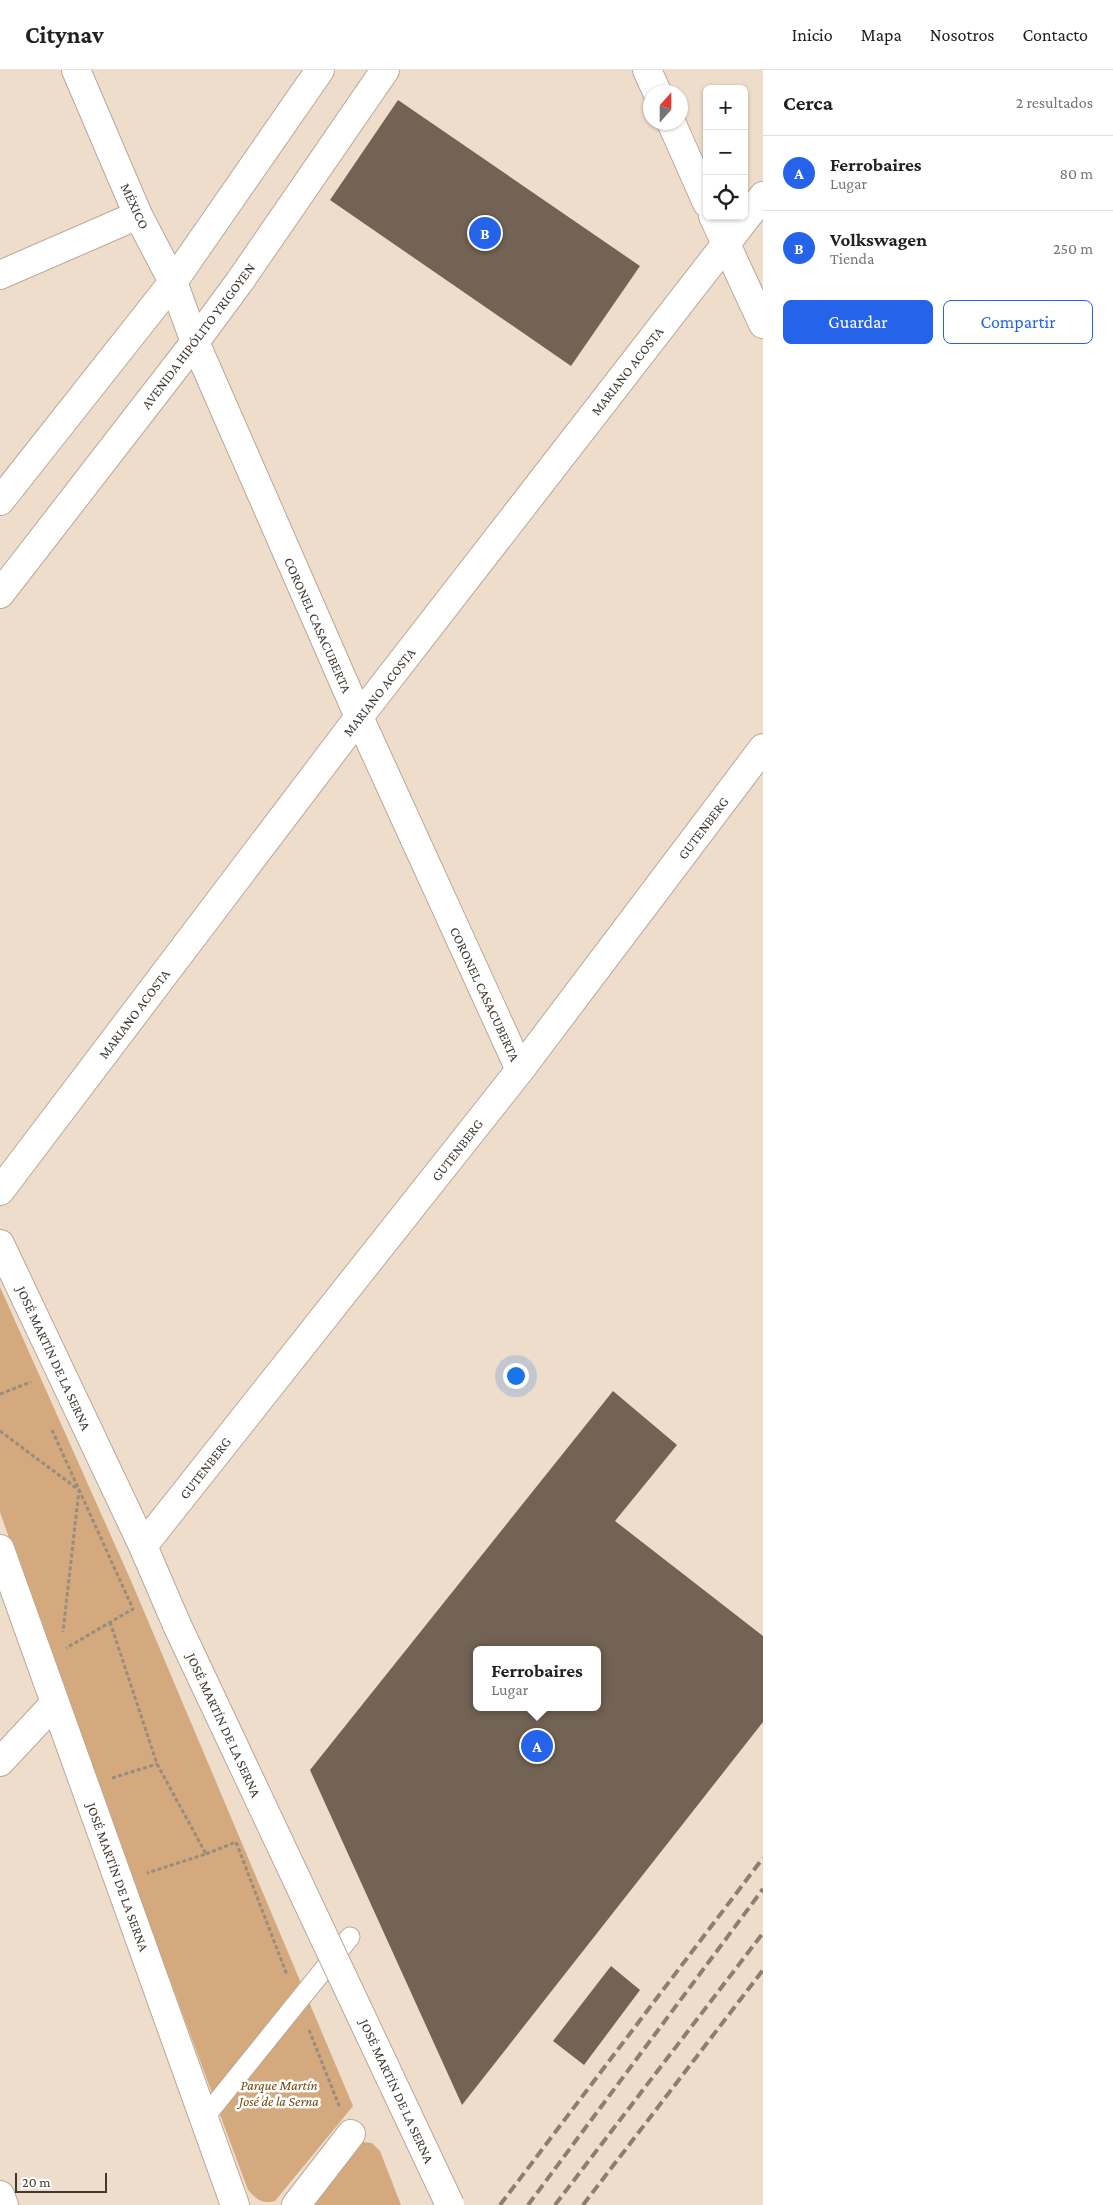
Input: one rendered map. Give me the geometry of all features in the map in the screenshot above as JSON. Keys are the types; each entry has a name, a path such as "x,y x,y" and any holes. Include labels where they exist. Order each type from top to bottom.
{"street":[{"name":"MÉXICO","path":"76,70 138,215 173,282 195,342"},
{"path":"0,501 173,282 320,70"},
{"name":"AVENIDA HIPÓLITO YRIGOYEN","path":"0,594 195,342 385,70"},
{"path":"647,70 654,85"},
{"path":"675,130 703,194"},
{"name":"MARIANO ACOSTA","path":"0,1191 359,718 763,196"},
{"path":"0,275 138,215"},
{"path":"715,220 763,324"},
{"name":"CORONEL CASACUBERTA","path":"195,342 359,718 520,1070"},
{"name":"GUTENBERG","path":"143,1546 520,1070 763,748"},
{"name":"JOSÉ MARTÍN DE LA SERNA","path":"0,1244 143,1546 161,1592 450,2205"},
{"name":"JOSÉ MARTÍN DE LA SERNA","path":"0,1548 235,2205"},
{"path":"0,1762 55,1703"},
{"path":"296,2205 351,2134"},
{"path":"0,2195 4,2205"}],"lane":[{"path":"204,2118 350,1937"}],"path":[{"path":"27,1373 35,1391"},
{"path":"0,1394 31,1382"},
{"path":"51,1427 133,1609 61,1651 79,1490"},
{"path":"0,1431 79,1490"},
{"path":"110,1622 156,1764 206,1854 120,1882"},
{"path":"85,1787 156,1764"}],"green space":[{"name":"Parque Martín José de la Serna","path":"0,1287 132,1583 353,2106 275,2201 267,2202 260,2200 248,2190 65,1697 0,1512"},
{"path":"363,2142 372,2143 380,2151 401,2205 307,2205 352,2149"}],"building":[{"path":"398,100 640,266 571,366 330,200"},
{"path":"613,1391 677,1445 615,1521 763,1636 763,1722 462,2105 310,1770"},
{"path":"611,1966 640,1990 584,2065 553,2041"}],"railway":[{"path":"500,2205 763,1858"},
{"path":"528,2205 763,1889"},
{"path":"555,2205 763,1933"},
{"path":"583,2205 763,1970"}],"place":[{"name":"Volkswagen","path":"485,233"},
{"name":"Ferrobaires","path":"537,1746"}]}
